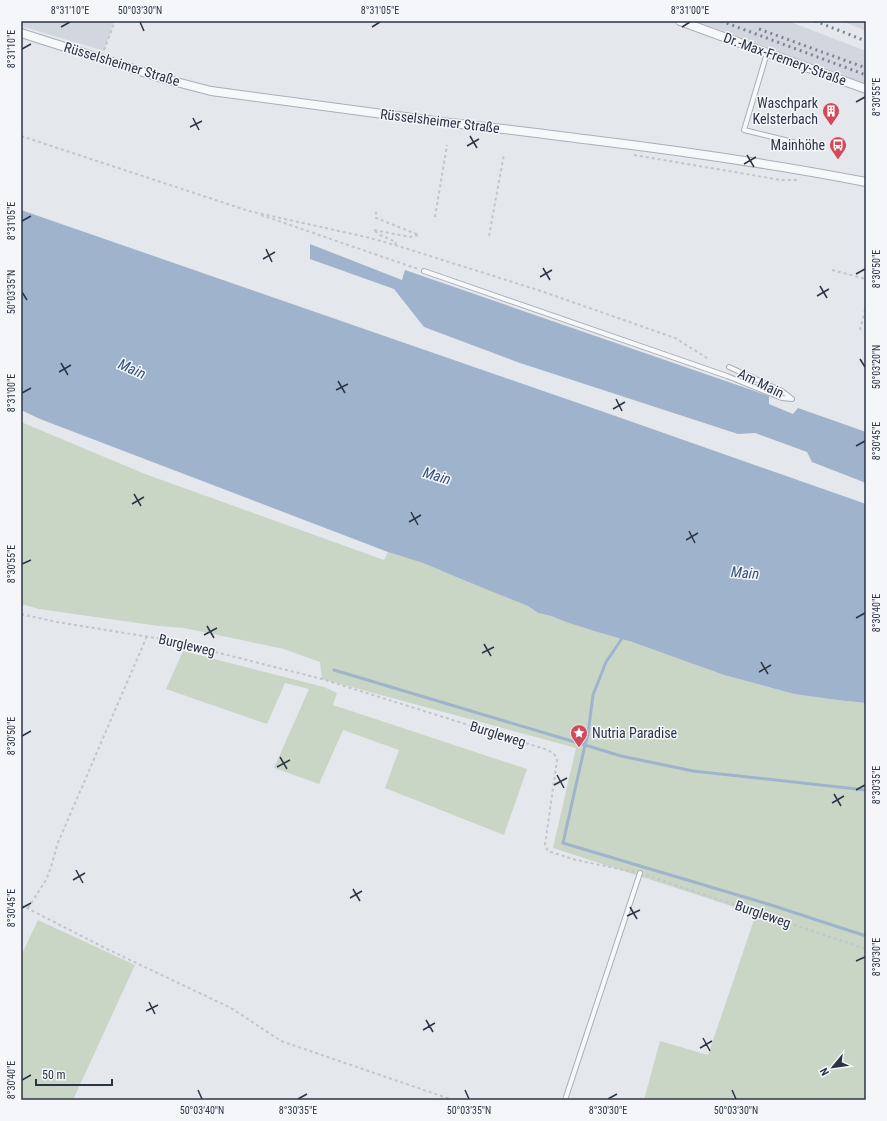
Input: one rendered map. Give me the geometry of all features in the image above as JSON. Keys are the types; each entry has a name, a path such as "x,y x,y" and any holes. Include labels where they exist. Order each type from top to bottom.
{"street":[{"name":"Dr.-Max-Fremery-Straße","path":"680,21 866,89"},
{"name":"Rüsselsheimer Straße","path":"21,33 165,79 211,91 450,123 642,146 780,166 835,175 866,182"}],"lane":[{"path":"767,52 744,130 793,142"},
{"name":"Am Main","path":"424,271 727,376 782,398 792,399 782,391 729,367"},
{"path":"565,1100 640,873"}],"path":[{"path":"101,58 115,21"},
{"path":"21,136 249,211 424,271"},
{"path":"435,218 447,145"},
{"path":"489,236 504,154"},
{"path":"249,211 395,243 538,290 676,338 707,358"},
{"path":"376,212 376,218 419,235 410,237 374,230 395,243"},
{"path":"832,270 866,279"},
{"path":"860,330 866,306"},
{"name":"Burgleweg","path":"21,614 57,622 168,640 322,679 548,750 555,755 557,760 545,845 548,852 576,860 640,873 866,949"},
{"path":"28,908 46,880 57,845 147,636"},
{"path":"21,905 109,950 231,1008 281,1041 453,1100"}],"shaded area":[{"path":"21,21 114,21 104,51 21,26"},
{"path":"696,21 788,21 866,51 866,84"},
{"path":"842,21 866,21 866,31"}],"green space":[{"path":"21,422 145,474 384,560 388,552 423,563 528,606 538,613 632,642 724,675 794,694 866,703 866,1100 644,1100 660,1041 708,1055 756,914 553,848 576,748 322,679 320,662 284,649 184,628 159,626 39,609 21,604"},
{"path":"183,651 324,687 337,693 333,705 527,769 504,835 385,788 399,750 343,730 319,784 274,768 309,689 285,683 267,724 166,689"},
{"path":"38,920 135,965 73,1100 21,1100 21,956"}],"water":[{"name":"Main","path":"21,210 866,504 866,703 794,694 724,675 632,642 538,613 528,606 423,563 388,552 40,419 21,410"},
{"path":"310,244 402,280 405,270 769,396 769,404 793,414 798,408 866,432 866,483 812,462 807,452 755,433 738,434 517,362 424,327 394,289 310,259"}],"waterway":[{"path":"334,670 585,745 588,734 593,695 606,662 623,637"},
{"path":"866,790 693,771 621,756 585,745 563,843 771,905 866,936"}],"railway":[{"path":"721,21 866,75"},
{"path":"815,21 866,41"},
{"path":"759,29 866,68"}],"place":[{"name":"Waschpark Kelsterbach","path":"831,126"},
{"name":"Mainhöhe","path":"838,160"},
{"name":"Nutria Paradise","path":"579,748"}]}
